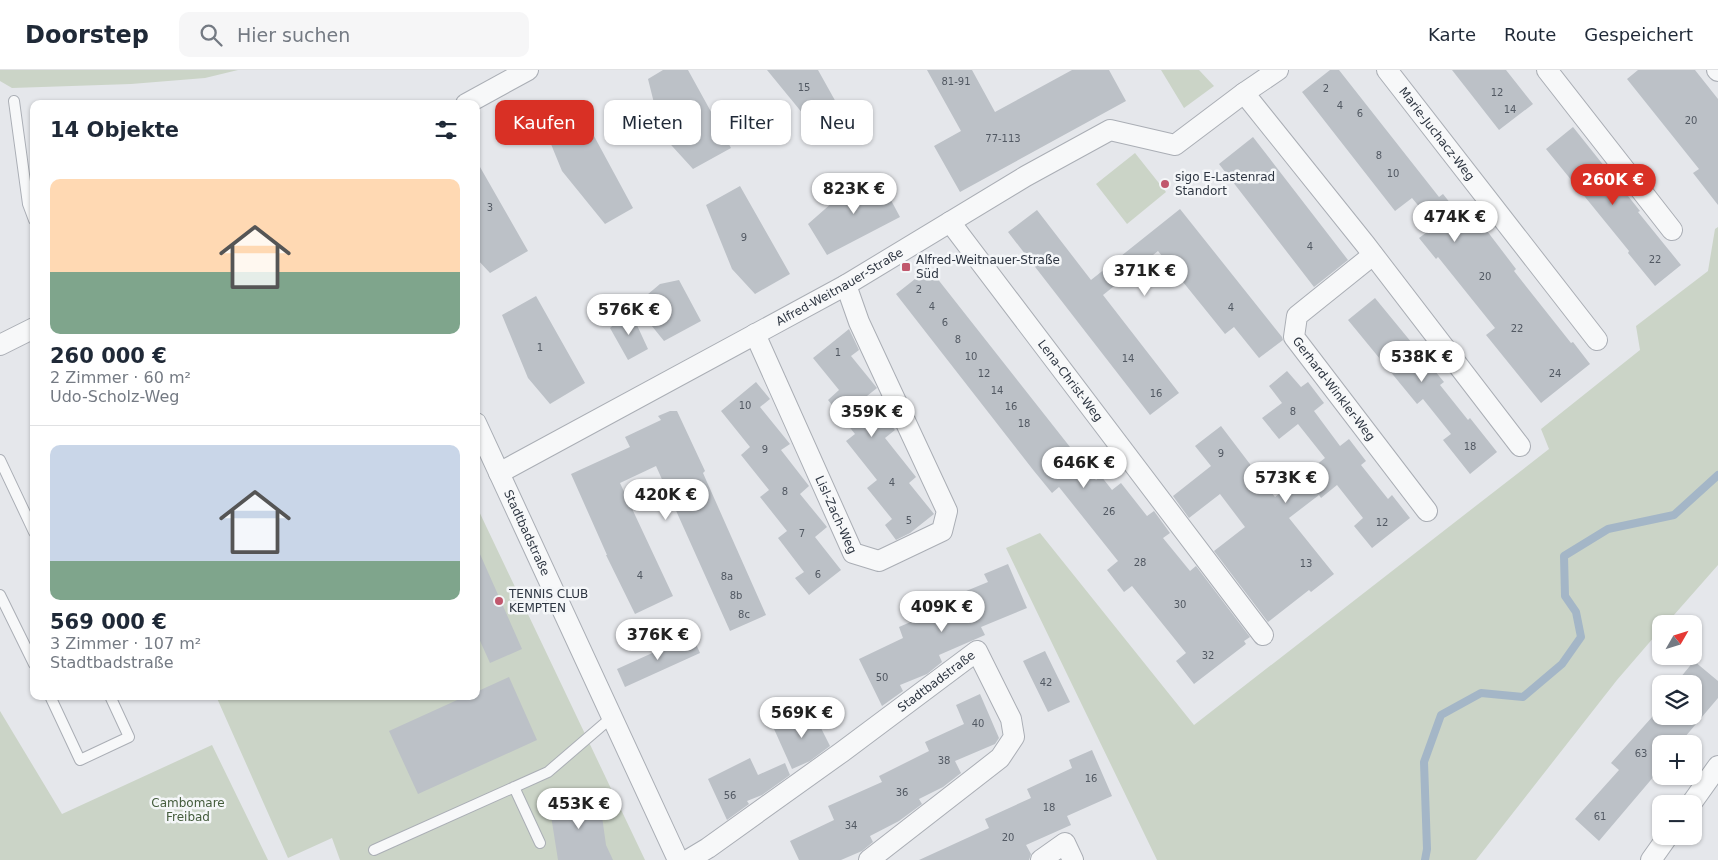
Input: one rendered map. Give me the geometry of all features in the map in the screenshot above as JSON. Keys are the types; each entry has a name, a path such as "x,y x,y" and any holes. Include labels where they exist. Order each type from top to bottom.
{"street":[{"path":"473,100 528,70"},
{"name":"Alfred-Weitnauer-Straße","path":"499,473 846,285 1026,176 1110,130 1175,145 1278,70"},
{"name":"Marie-Juchacz-Weg","path":"1387,70 1598,340"},
{"path":"1547,70 1672,230"},
{"path":"1244,93 1373,255 1520,446"},
{"name":"Lena-Christ-Weg","path":"950,222 1263,635"},
{"name":"Gerhard-Winkler-Weg","path":"1373,255 1297,316 1294,337 1427,511"},
{"name":"Lisl-Zach-Weg","path":"755,334 853,553 879,561 942,531 947,511 859,322 846,285"},
{"path":"0,345 30,330"},
{"name":"Stadtbadstraße","path":"480,433 678,860"},
{"name":"Stadtbadstraße","path":"688,860 708,848 842,752 977,651 1010,719 1014,737 1000,758 869,860"},
{"path":"1697,795 1718,766"},
{"path":"1042,860 1065,842 1073,860"},
{"path":"1651,860 1662,845"}],"lane":[{"path":"14,101 30,209"},
{"path":"0,460 30,524"},
{"path":"0,595 30,656"},
{"path":"52,700 80,760 129,737 112,700"},
{"path":"374,850 548,772 612,717"},
{"path":"514,787 540,843"}],"green space":[{"path":"0,70 238,70 205,78 131,84 12,88 0,81"},
{"path":"1161,70 1199,70 1214,86 1184,108"},
{"path":"1135,153 1166,192 1127,224 1096,184"},
{"path":"1718,227 1718,565 1674,615 1652,615 1652,639 1617,680 1476,860 1157,860 1006,548 1040,533 1194,725 1549,449 1541,429 1640,350 1636,326 1708,271 1715,229"},
{"name":"TENNIS CLUB KEMPTEN","path":"480,513 645,860 340,860 332,838 288,858 218,700 480,700"},
{"name":"Cambomare Freibad","path":"0,711 62,814 212,745 268,860 0,860"}],"building":[{"path":"663,70 688,70 711,112 711,145 729,145 731,148 693,169 671,145 701,145 701,100 653,100 648,79"},
{"path":"767,70 818,70 835,100 801,100 801,111"},
{"path":"927,70 972,70 995,112 1072,70 1109,70 1126,101 960,192 934,146 961,131"},
{"path":"1330,70 1339,70 1439,197 1443,194 1455,209 1465,202 1516,269 1514,271 1590,364 1541,403 1486,335 1495,328 1438,257 1436,259 1419,238 1435,226 1412,198 1395,211 1302,92"},
{"path":"1452,70 1506,70 1533,104 1499,130"},
{"path":"1638,70 1695,70 1718,99 1718,205 1693,173 1699,169 1627,79"},
{"path":"1573,127 1681,265 1655,286 1546,149"},
{"path":"594,136 633,208 605,224 562,171 551,145 594,145"},
{"path":"1253,137 1348,260 1314,287 1219,164"},
{"path":"480,167 528,251 490,273 480,262"},
{"path":"878,176 900,217 827,255 808,224 858,180"},
{"path":"740,186 790,274 755,294 732,269 706,205"},
{"path":"1180,209 1283,340 1259,358 1234,327 1225,334 1158,251 1103,295 1179,393 1150,415 1008,232 1037,210 1091,280"},
{"path":"929,268 1096,480 1101,476 1112,490 1121,483 1147,516 1154,511 1170,533 1163,538 1190,571 1196,566 1250,637 1244,641 1246,644 1194,684 1176,661 1186,653 1132,586 1124,592 1107,570 1118,561 1059,487 1052,493 896,294"},
{"path":"679,280 701,321 664,341 635,305 660,284"},
{"path":"536,296 585,383 550,404 528,378 502,315"},
{"path":"1375,298 1444,382 1440,385 1497,452 1470,474 1443,440 1451,434 1423,399 1417,404 1348,320"},
{"path":"630,310 648,349 628,360 610,328"},
{"path":"849,329 859,350 851,356 877,388 867,396 895,430 885,438 916,477 909,483 934,514 910,533 896,540 885,525 892,519 867,488 877,480 846,441 855,434 828,400 839,390 813,358"},
{"path":"1287,371 1301,387 1308,382 1324,403 1314,411 1340,446 1349,439 1366,461 1361,465 1388,499 1392,495 1410,518 1372,548 1354,526 1363,518 1337,485 1321,498 1319,495 1289,518 1334,574 1311,592 1309,590 1268,622 1214,551 1245,527 1220,494 1189,518 1173,496 1211,466 1195,446 1221,426 1275,497 1325,458 1298,424 1279,439 1262,418 1282,403 1269,386"},
{"path":"756,382 770,399 760,407 790,444 781,450 809,486 800,494 827,527 815,537 841,570 809,595 795,578 804,572 778,538 787,531 760,497 769,490 741,455 750,447 721,411"},
{"path":"670,411 677,411 705,471 703,473 766,615 730,631 656,466 620,483 673,596 635,614 606,555 571,474 630,447 625,437 661,420 658,416"},
{"path":"480,554 522,649 490,663 480,641"},
{"path":"1008,564 1027,608 981,627 985,635 939,655 942,662 927,674 900,685 903,691 882,706 859,659 903,638 899,627 945,607 942,601 988,582 984,574"},
{"path":"692,635 700,653 625,687 617,669"},
{"path":"1045,651 1070,702 1048,712 1023,661"},
{"path":"1691,665 1699,665 1718,681 1718,698 1702,717 1702,675 1682,675"},
{"path":"509,677 537,740 418,794 389,731 457,700 480,700 480,690"},
{"path":"980,694 999,738 995,744 955,761 961,773 943,787 919,799 922,804 899,821 870,836 873,842 862,851 841,860 799,860 790,841 834,820 828,806 882,782 879,776 929,751 925,742 964,724 956,705"},
{"path":"811,708 830,746 810,761 792,769 774,729"},
{"path":"1652,717 1652,725 1695,725 1687,735 1652,735 1652,779 1599,841 1575,819 1619,770 1611,763"},
{"path":"1092,750 1112,796 1067,816 1071,825 1026,845 1031,854 1029,860 919,860 989,828 985,819 1031,798 1027,789 1072,768 1069,760"},
{"path":"750,758 758,775 785,763 790,775 762,795 747,801 749,804 727,820 708,779"},
{"path":"599,795 606,845 613,860 558,860 549,803"}],"waterway":[{"path":"1425,860 1427,849 1424,762 1441,715 1481,693 1523,697 1562,664 1581,637 1576,612 1565,596 1564,556 1608,529 1674,515 1718,475"}],"place":[{"name":"sigo E-Lastenrad Standort","path":"1165,184"},
{"name":"Alfred-Weitnauer-Straße Süd","path":"906,267"},
{"name":"TENNIS CLUB KEMPTEN","path":"499,601"}]}
